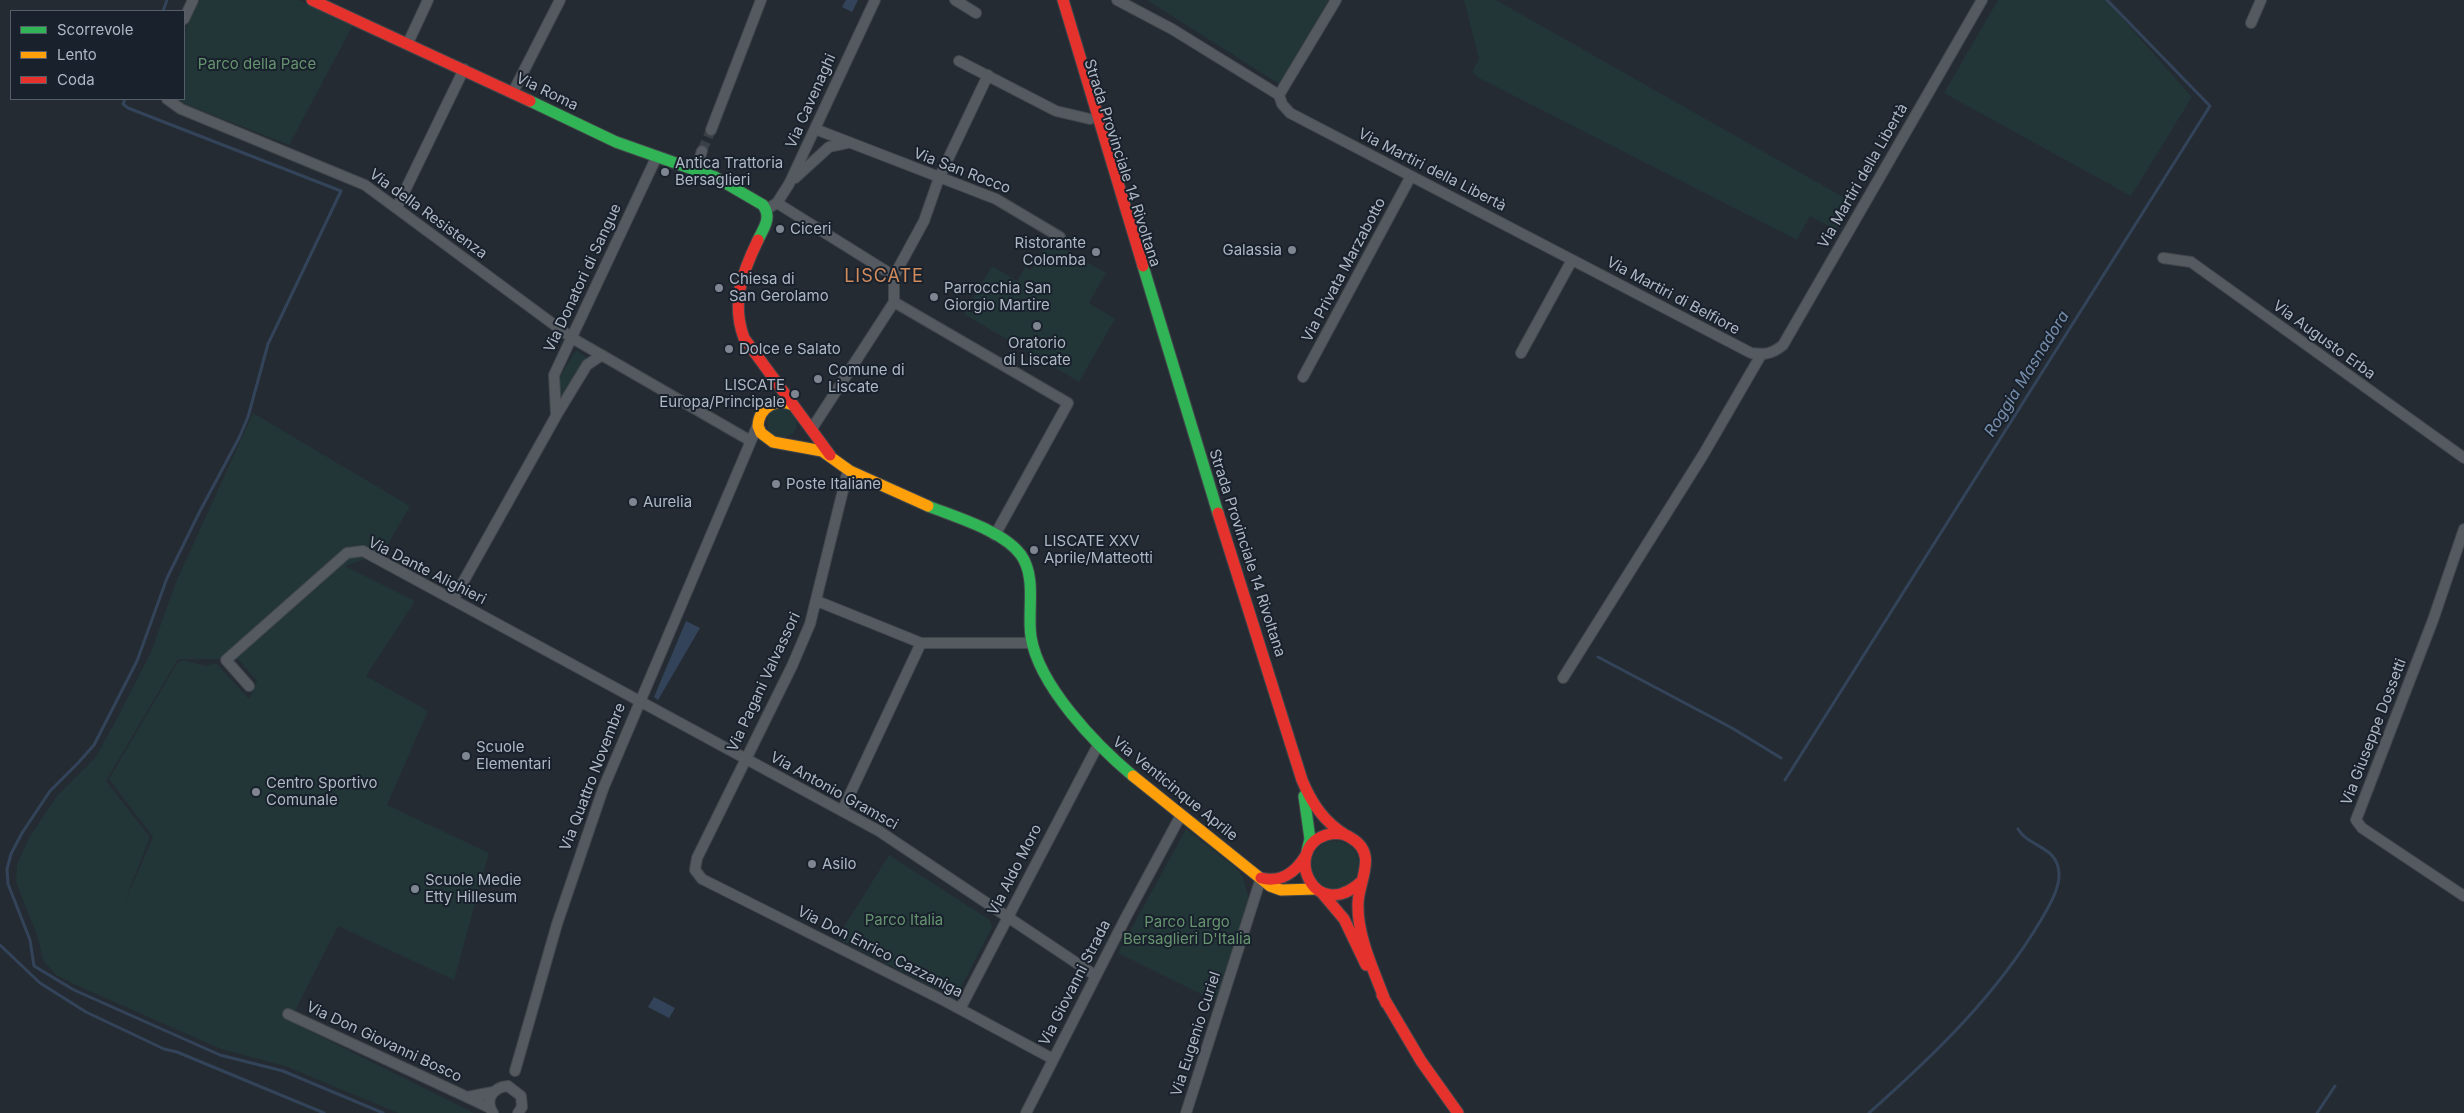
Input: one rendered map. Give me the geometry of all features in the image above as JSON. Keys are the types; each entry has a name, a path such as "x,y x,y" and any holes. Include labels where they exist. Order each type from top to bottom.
{"main road":[{"name":"Via Roma","path":"312,0 513,92 609,140 696,169 760,202 772,206"},
{"name":"Strada Provinciale 14 Rivoltana","path":"1054,0 1122,222 1164,335"},
{"name":"Strada Provinciale 14 Rivoltana","path":"1063,0 1164,335 1302,780 1318,813 1330,826 1358,843 1365,856 1366,870 1357,894 1358,912 1386,1003"},
{"path":"772,206 739,288 737,305 738,324 744,338 802,417 801,435 790,444"},
{"path":"774,379 771,398 759,422 760,430 769,440 790,444 801,440 811,430"},
{"path":"765,409 771,403 779,400 793,404"},
{"name":"Via Venticinque Aprile","path":"802,417 832,458"},
{"name":"Via Venticinque Aprile","path":"790,444 820,451 848,470 995,535 1015,548 1027,565 1030,580 1032,643 1038,661 1055,691 1074,718 1098,745 1145,788 1270,886 1278,890 1319,891"},
{"name":"Strada Provinciale 14 Rivoltana","path":"1302,780 1310,839 1306,853 1305,874 1344,919 1386,1003 1421,1061 1458,1113"},
{"path":"1261,878 1270,880 1288,875 1299,866 1314,842 1325,835 1347,836"},
{"path":"1319,891 1332,896 1344,895 1354,891 1362,881"}],"street":[{"path":"185,17 194,0"},
{"path":"408,43 428,0"},
{"path":"513,92 560,0"},
{"path":"711,130 761,0"},
{"name":"Via Cavenaghi","path":"772,206 789,184 875,0"},
{"path":"955,0 976,13"},
{"name":"Via Martiri della Libertà","path":"1117,0 1172,29 1280,99 1290,113 1572,260"},
{"path":"1280,99 1336,0"},
{"name":"Via Martiri della Libertà","path":"1761,355 1768,354 1783,345 1982,0"},
{"path":"2251,23 2261,0"},
{"path":"959,61 1060,113 1090,119"},
{"path":"397,207 464,69"},
{"path":"811,430 894,302 894,276 924,221 938,178 988,76"},
{"name":"Via della Resistenza","path":"169,100 181,109 354,179 397,207 572,338 750,440"},
{"name":"Via San Rocco","path":"815,129 1007,204 1060,237"},
{"path":"789,184 828,148 848,143"},
{"path":"696,169 702,151"},
{"name":"Via Donatori di Sangue","path":"556,416 553,378 657,156"},
{"name":"Via Privata Marzabotto","path":"1303,377 1411,176"},
{"path":"772,206 894,276"},
{"name":"Via Augusto Erba","path":"2163,258 2191,262 2464,458"},
{"path":"1521,353 1572,260"},
{"name":"Via Martiri di Belfiore","path":"1572,260 1751,353 1761,355"},
{"path":"894,302 1068,403 995,535"},
{"path":"453,600 556,416 587,365 602,355"},
{"path":"1563,678 1703,454 1761,355"},
{"name":"Via Quattro Novembre","path":"498,1089 514,1071 579,857 603,789 638,702 759,422"},
{"path":"750,440 759,437 769,440"},
{"name":"Via Pagani Valvassori","path":"695,870 697,858 798,652 817,601 848,470"},
{"name":"Via Giuseppe Dossetti","path":"2464,528 2433,620 2356,820 2362,828 2464,896"},
{"name":"Via Dante Alighieri","path":"249,686 226,660 347,553 355,551 367,553 638,702"},
{"path":"817,601 921,643 1032,643"},
{"path":"842,811 921,643"},
{"name":"Via Antonio Gramsci","path":"638,702 891,838 1096,976"},
{"name":"Via Aldo Moro","path":"960,1009 1098,745"},
{"name":"Via Giovanni Strada","path":"1026,1113 1181,815"},
{"name":"Via Don Enrico Cazzaniga","path":"695,870 702,880 960,1009 1053,1059"},
{"name":"Via Eugenio Curiel","path":"1186,1113 1261,878"},
{"name":"Via Don Giovanni Bosco","path":"288,1014 492,1110"},
{"name":"Via Quattro Novembre","path":"514,1071 518,1092 522,1101 522,1111"},
{"path":"492,1110 490,1096 498,1089 508,1086 518,1092"},
{"name":"Via Don Giovanni Bosco","path":"467,1097 498,1089"}],"green space":[{"name":"Parco della Pace","path":"200,0 299,0 353,25 289,145 179,100 185,100 185,34 193,11"},
{"path":"1147,0 1329,0 1279,84"},
{"path":"1464,0 1496,0 1852,202 1836,230 1810,216 1797,240 1479,78 1472,72 1479,59"},
{"path":"1998,0 2106,0 2192,97 2131,196 1944,93"},
{"path":"1049,240 1106,273 1089,303 1115,319 1079,382 964,314 992,266 1017,281 1025,267 1031,270"},
{"path":"576,350 587,358 562,397 558,380"},
{"path":"782,408 793,412 797,423 793,434 782,438 771,434 767,423 771,412"},
{"path":"253,413 410,506 383,553 345,566 415,601 366,676 428,711 387,805 489,853 454,980 338,926 290,1021 474,1113 398,1113 285,1066 221,1049 56,975 43,960 38,938 16,882 17,864 29,838 57,796 95,758 151,652 176,582","holes":["178,659 238,659 257,681 249,699 216,663 206,666 183,660 177,663 109,779 153,837 124,904 150,837 106,781"]},
{"name":"Parco Largo Bersaglieri D'Italia","path":"1186,829 1235,867 1243,877 1249,899 1215,1001 1118,953"},
{"path":"1335,841 1344,843 1352,848 1357,856 1359,865 1357,874 1352,882 1344,887 1335,889 1326,887 1318,882 1313,874 1311,865 1313,856 1318,848 1326,843"},
{"name":"Parco Italia","path":"889,855 990,920 992,927 955,999 837,938"}],"water":[{"path":"846,0 858,0 852,12 842,7"},
{"path":"686,621 700,628 658,700 654,697"},
{"path":"654,997 675,1008 669,1018 648,1007"}],"waterway":[{"path":"163,10 167,0"},
{"name":"Roggia Masnadora","path":"1785,780 2210,106 2107,0"},
{"path":"125,100 123,104 128,108 341,191 268,344 248,417 167,578 137,661 94,745 50,791 22,833 11,854 7,869 8,884 30,940 34,966 74,990 220,1055 283,1071 383,1113"},
{"path":"1598,657 1732,728 1781,758"},
{"path":"1869,1113 1917,1069 1984,999 2023,948 2048,908 2059,880 2058,867 2055,860 2046,850 2022,835 2018,829"},
{"path":"0,945 40,983 86,1012 164,1049 177,1052 324,1113"},
{"path":"2317,1113 2335,1086"}],"tunnel":[{"path":"702,151 711,130"}],"traffic: fast":[{"path":"530,101 616,142 715,177 763,205 767,218 765,227 758,240"},
{"path":"1143,266 1218,513"},
{"path":"928,506 991,532 1013,546 1021,555 1029,574 1031,637 1036,656 1045,675 1071,713 1103,748 1133,776"},
{"path":"1304,796 1310,839 1307,851"}],"traffic: slow":[{"path":"793,405 780,403 765,409 759,419 758,426 761,433 773,442 822,451 850,471 928,506"},
{"path":"1133,776 1270,886 1281,890 1316,889"}],"traffic: jam":[{"path":"312,0 530,101"},
{"path":"1063,0 1143,266"},
{"path":"758,240 747,264 738,300 738,313 744,338 830,455"},
{"path":"1218,513 1302,780 1320,812 1332,825 1347,836"},
{"path":"1362,881 1345,893 1330,895 1318,890 1310,880 1305,868 1306,854 1313,843 1326,835 1336,834 1348,836 1359,844 1364,852 1366,860 1365,868 1359,895 1358,916 1368,955 1386,1003"},
{"path":"1261,878 1275,879 1287,875 1298,866 1306,855"},
{"path":"1322,893 1344,919 1366,965"},
{"path":"1382,995 1421,1061 1458,1113"}],"place":[{"name":"Antica Trattoria Bersaglieri","path":"665,172"},
{"name":"Ciceri","path":"780,229"},
{"name":"Galassia","path":"1292,250"},
{"name":"Ristorante Colomba","path":"1096,252"},
{"name":"Chiesa di San Gerolamo","path":"719,288"},
{"name":"Parrocchia San Giorgio Martire","path":"934,297"},
{"name":"Oratorio di Liscate","path":"1037,326"},
{"name":"Dolce e Salato","path":"729,349"},
{"name":"Comune di Liscate","path":"818,379"},
{"name":"LISCATE Europa/Principale","path":"795,394"},
{"name":"Poste Italiane","path":"776,484"},
{"name":"Aurelia","path":"633,502"},
{"name":"LISCATE XXV Aprile/Matteotti","path":"1034,550"},
{"name":"Scuole Elementari","path":"466,756"},
{"name":"Centro Sportivo Comunale","path":"256,792"},
{"name":"Asilo","path":"812,864"},
{"name":"Scuole Medie Etty Hillesum","path":"415,889"}],"district":[{"name":"LISCATE","path":"884,277"}]}
